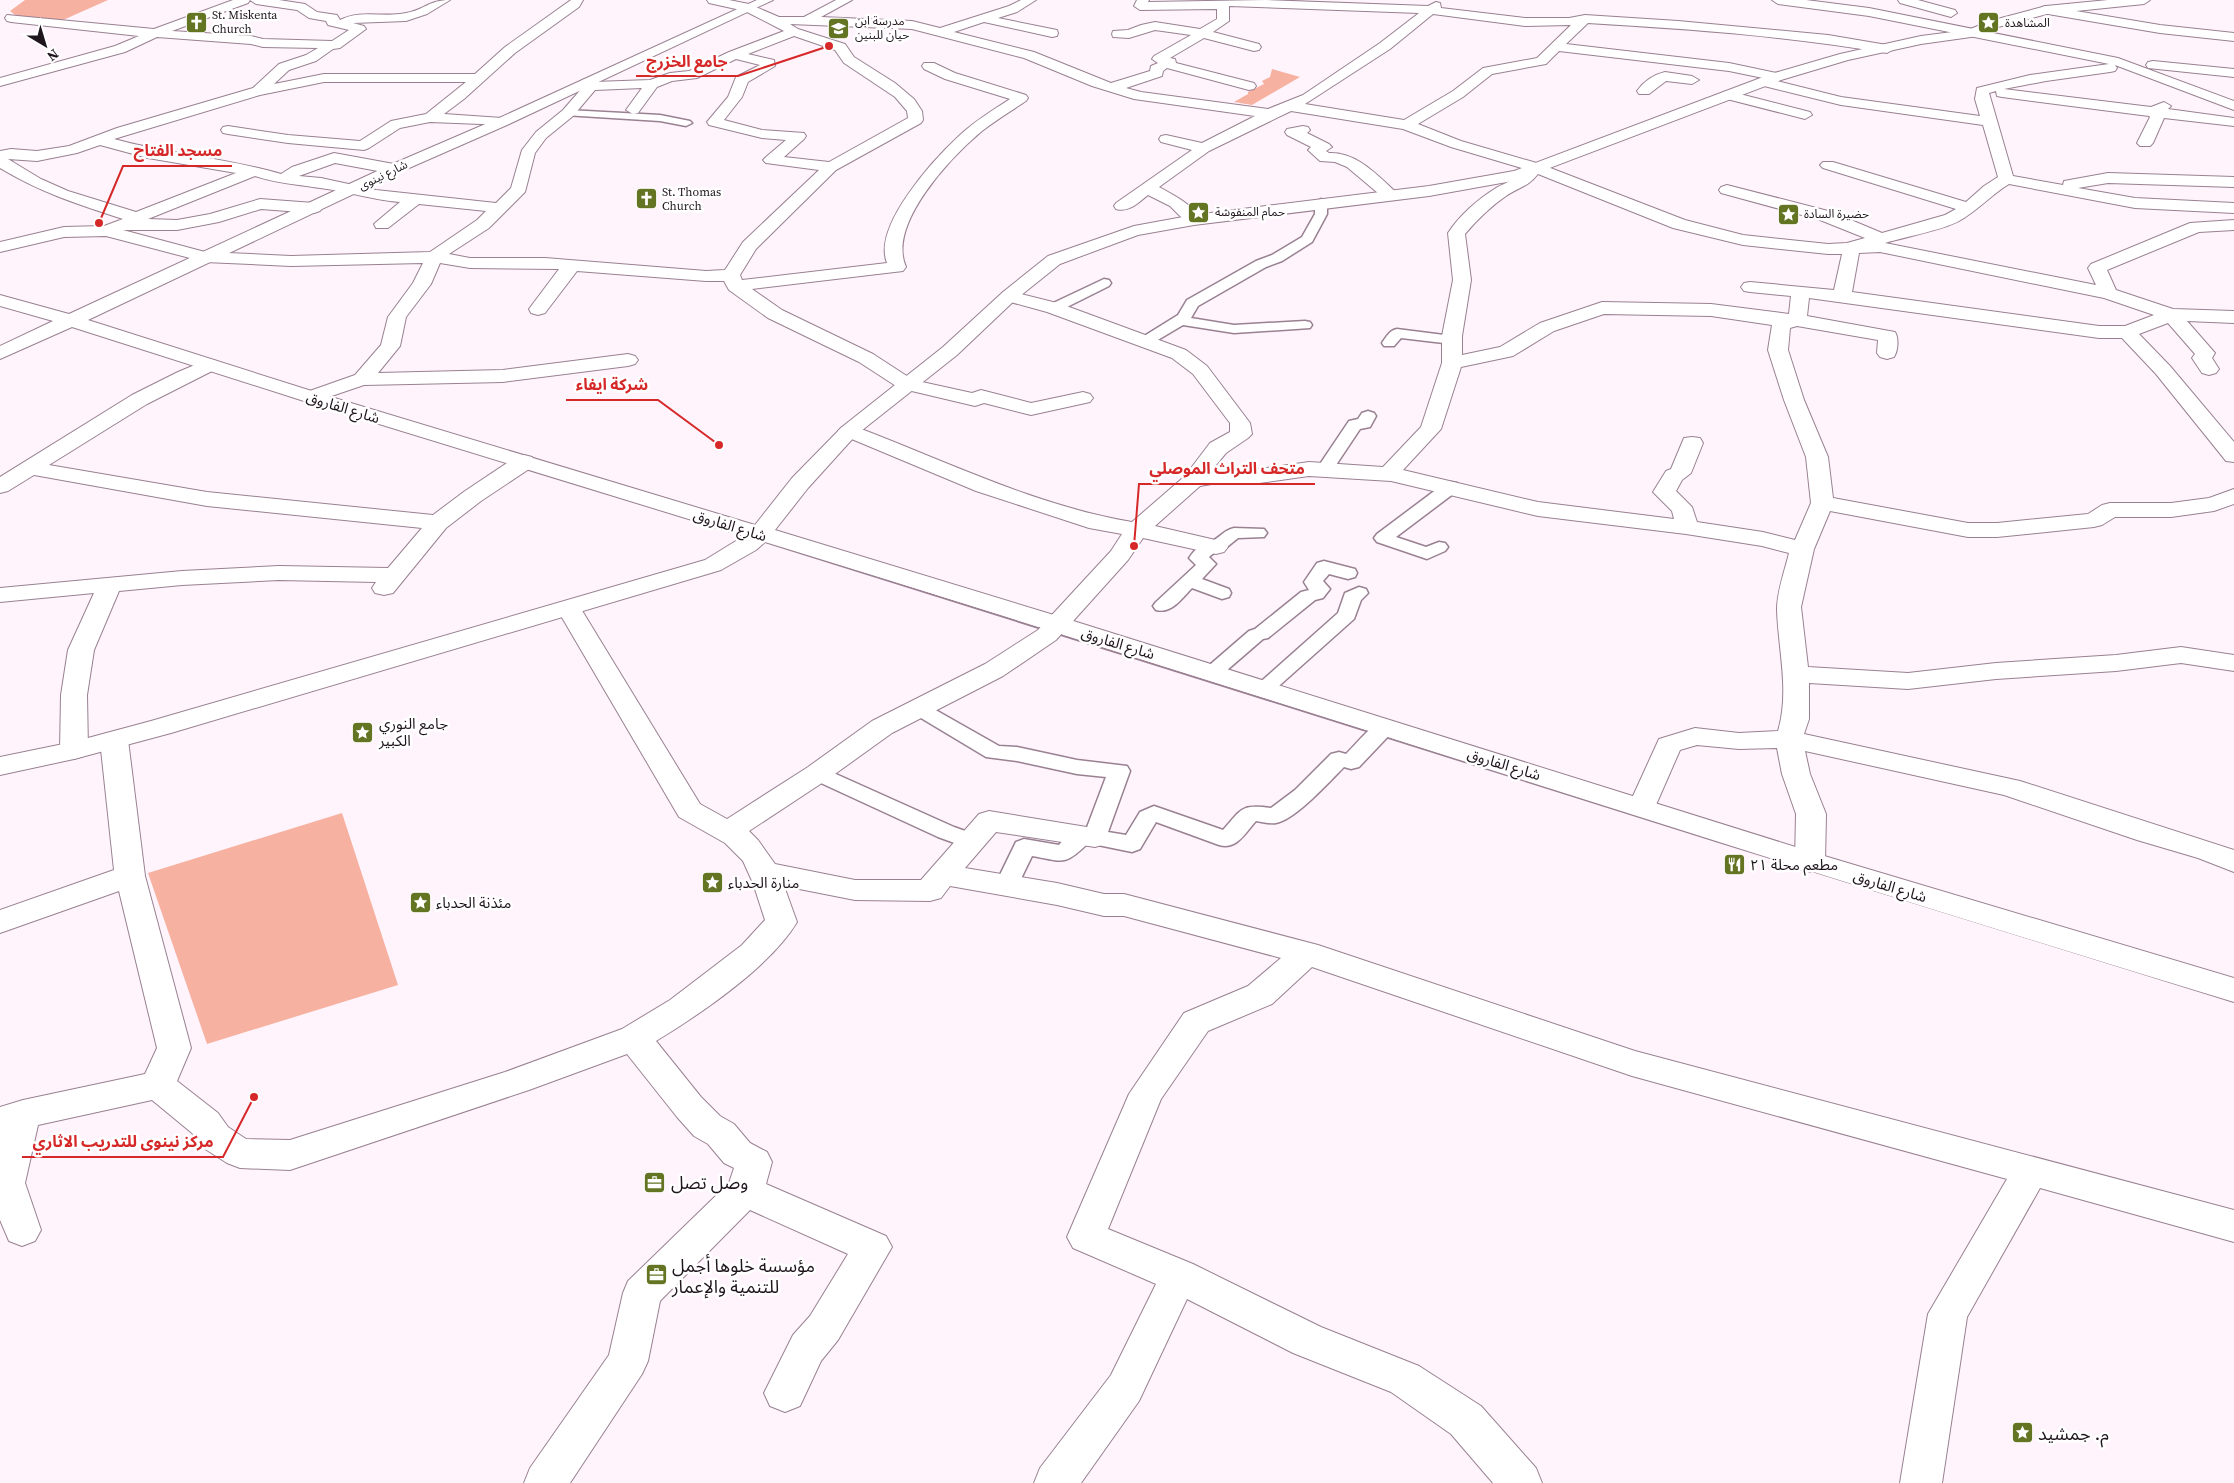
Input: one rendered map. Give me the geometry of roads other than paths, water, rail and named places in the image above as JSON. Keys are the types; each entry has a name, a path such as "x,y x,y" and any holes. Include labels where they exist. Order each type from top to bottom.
{"street":[{"path":"0,82 120,49 244,0"},
{"path":"256,0 301,7 313,15 333,18 332,22 360,29 311,58 284,67 258,90"},
{"path":"342,24 351,18 401,18 421,14 444,0"},
{"path":"430,118 459,96 536,30 561,14 577,0"},
{"path":"714,0 749,8 775,20 794,32 840,47 848,59 908,100 916,115 916,120 831,168 749,246 733,281"},
{"name":"شارع نينوى","path":"0,354 394,169 589,84 768,0"},
{"path":"806,20 846,0"},
{"path":"941,32 1014,9 1027,0"},
{"path":"1143,0 1140,6 1224,2 1431,10 1525,22 1569,22 1585,19 1828,38 1865,46 1921,40 1971,23"},
{"path":"1122,206 1204,148 1270,114 1308,98 1386,46 1444,0"},
{"path":"1778,0 1869,12 1908,21 1994,24 2046,10 2144,0"},
{"path":"1904,0 1971,23 2118,62 2234,106"},
{"path":"1110,88 1157,73 1156,69 1170,62 1159,59 1223,21 1224,2"},
{"path":"1569,22 1575,5"},
{"path":"5,6 4,9 11,18 63,26 152,35 212,37 263,43 335,45"},
{"path":"2046,10 2160,29 2234,36"},
{"path":"540,13 561,14"},
{"path":"0,26 11,18"},
{"path":"984,19 1052,33"},
{"path":"1406,126 1458,94 1488,72 1541,61 1585,19"},
{"path":"775,20 912,25 1029,55 1110,88 1139,96 1270,114"},
{"path":"1895,28 1908,21"},
{"path":"1118,34 1129,36 1152,26 1202,34 1254,47"},
{"path":"2202,33 2234,29"},
{"path":"362,379 390,346 397,317 422,284 434,257 483,224 519,189 527,153 541,135 568,114 589,84 652,84 670,77 692,75 734,55 794,32"},
{"path":"0,766 114,740 569,609 713,565 748,545 760,534 800,483 849,431 950,351 1009,296 1054,260 1134,231 1194,220 1391,196 1518,175 1535,167 1602,144 1725,90 1746,88 1884,43"},
{"path":"1557,47 1729,67 1840,101 1990,122"},
{"path":"734,55 769,62 768,66 741,80 741,85 730,104 714,122 762,134 799,136 771,160 831,168"},
{"path":"2118,62 2234,73"},
{"path":"1166,64 1249,86"},
{"path":"0,247 64,232 106,232 205,257 291,261 434,257 470,263 546,263 706,276 733,281 897,267 892,256 894,239 919,188 950,152 976,128 1022,98 950,76 929,66"},
{"path":"1982,91 2003,84 2052,75 2134,68"},
{"path":"1644,91 1658,77 1666,76 1706,82"},
{"path":"4,153 37,156 72,150 122,131 258,90 324,78 478,78"},
{"path":"633,110 652,84"},
{"path":"1725,90 1805,115"},
{"path":"1982,91 2234,122"},
{"path":"1982,91 1982,99 2006,179"},
{"path":"2153,112 2195,91"},
{"path":"2215,99 2234,101"},
{"path":"1289,106 1406,126 1456,144 1535,167 1680,224 1743,240 1828,249 1880,247 2108,293 2171,315 2234,317"},
{"path":"2145,143 2158,116 2153,112"},
{"path":"283,180 298,170 334,158 364,145 396,124 430,118 502,122"},
{"path":"228,130 288,139 364,145"},
{"path":"1303,130 1292,132 1324,148 1316,150 1326,158 1336,156 1350,161 1391,196"},
{"path":"1166,138 1204,148"},
{"path":"99,140 148,153 254,171 283,180 321,182 351,190 414,200 500,208"},
{"path":"4,153 35,182 130,221 177,225 213,218 260,204 314,208"},
{"path":"334,158 394,169"},
{"path":"1828,165 1969,208"},
{"path":"1391,474 1394,468 1431,428 1452,363 1452,340 1462,280 1456,233 1473,214 1500,192 1525,180 1535,167"},
{"path":"106,232 254,171"},
{"path":"2049,188 2108,178 2234,182"},
{"path":"1852,247 1951,219 1969,208 1990,189 2006,179 2135,203 2234,208"},
{"path":"1148,188 1176,203 1194,220"},
{"path":"1727,190 1826,216 1879,238"},
{"path":"382,224 414,200"},
{"path":"2108,293 2097,268 2171,239 2196,227 2234,224"},
{"path":"1842,296 1852,247"},
{"path":"538,309 572,265"},
{"path":"733,281 786,322 866,358 906,384 975,400 981,396 1031,409 1084,398"},
{"path":"1750,287 1842,296 2100,332 2127,332 2171,315"},
{"path":"1796,320 1800,308 1800,292"},
{"path":"727,832 818,773 882,727 994,670 1047,634 1120,555 1136,530 1193,481 1218,448 1241,434 1240,423 1200,370 1179,354 1054,308 1009,296"},
{"path":"0,347 12,333 16,324 16,316 3,301"},
{"name":"شارع الفاروق","path":"3,301 73,321 311,397 1058,624 1642,807 1810,862 2234,990"},
{"path":"1452,363 1506,352 1547,327 1602,308 1710,310 1771,319 1796,320 1888,336 1887,353"},
{"path":"2171,315 2205,353 2202,358 2209,369"},
{"path":"1796,320 1781,325 1778,350 1794,400 1817,457 1822,503 1802,549 1789,607 1796,674 1796,719 1789,739 1796,774 1811,814 1810,862"},
{"path":"2127,332 2226,437 2234,456"},
{"path":"311,397 362,379 503,376 628,360"},
{"path":"0,486 133,402 164,385 209,365"},
{"path":"849,431 932,463 984,486 1097,523 1213,547"},
{"path":"1686,527 1686,515 1680,505 1664,492 1674,476 1680,473 1692,443"},
{"path":"0,595 182,578 279,573 389,583 438,523 524,462"},
{"path":"30,468 162,493 282,508 387,515 438,523"},
{"path":"1193,481 1217,476 1252,477 1310,469 1391,474 1538,509 1686,527 1763,539 1802,549"},
{"path":"1822,503 1968,530 1997,530 2094,520 2110,510 2171,510 2214,504 2234,496"},
{"path":"74,750 74,695 81,650 110,585"},
{"path":"158,1085 205,1123 215,1137 240,1153 290,1155 517,1081 634,1038 682,1009 753,953 781,922 764,872 748,847 727,832 706,822 689,810 569,609"},
{"path":"1796,674 1908,681 1996,671 2116,663 2181,655 2234,663"},
{"path":"1642,807 1669,746 1695,736 1738,741 1789,739 2010,787 2147,833 2209,851 2234,862"},
{"path":"114,740 130,876 174,1048 158,1085"},
{"path":"764,872 855,890 930,890 989,821 1088,836"},
{"path":"942,874 1104,905 1124,905 1307,953 1632,1063 2234,1226"},
{"path":"0,922 130,876"},
{"path":"1307,953 1260,995 1196,1022 1146,1094 1086,1237 1179,1276 1307,1340 1405,1379 1466,1420 1521,1483"},
{"path":"545,1483 628,1361 642,1293 745,1191 754,1162 737,1153 721,1134 707,1126 689,1107 634,1038"},
{"path":"22,1230 7,1183 11,1117 158,1085"},
{"path":"1921,1483 1948,1314 2030,1172"},
{"path":"745,1191 873,1246 824,1328 807,1348 785,1393"},
{"path":"1055,1483 1125,1388 1179,1276"}],"lane":[{"path":"568,114 660,118 686,123"},
{"path":"1146,341 1184,318 1192,303 1261,264 1277,258 1307,239 1321,214 1322,203"},
{"path":"1054,308 1104,282"},
{"path":"1180,320 1234,329 1305,325"},
{"path":"1389,343 1397,333 1452,340"},
{"path":"1324,470 1355,424 1364,424 1368,416"},
{"path":"1439,547 1426,554 1383,538 1452,487"},
{"path":"1163,606 1207,564 1198,558 1234,533 1258,534"},
{"path":"1212,672 1256,635 1261,634 1308,596 1316,594 1321,589 1313,582 1324,567 1348,573"},
{"path":"1190,581 1222,593"},
{"path":"1264,689 1347,615 1352,597 1359,593"},
{"path":"918,708 994,752 1017,754 1077,767 1119,771 1088,836 1064,853 1024,847 1006,885"},
{"path":"1088,836 1132,844 1148,817 1154,813 1227,840 1251,813 1275,816 1303,795 1339,759 1351,762 1386,727"},
{"path":"818,773 946,832 971,841"}],"place":[{"name":"St. Miskenta Church","path":"196,22"},
{"name":"المشاهدة","path":"1989,23"},
{"name":"مدرسة ابن حيان للبنين","path":"839,28"},
{"name":"جامع الخزرج","path":"829,46"},
{"name":"St. Thomas Church","path":"646,199"},
{"name":"حمام المنفوشة","path":"1199,212"},
{"name":"حضيرة السادة","path":"1788,214"},
{"name":"مسجد الفتاح","path":"99,223"},
{"name":"شركة ايفاء","path":"719,445"},
{"name":"متحف التراث الموصلي","path":"1134,546"},
{"name":"جامع النوري الكبير","path":"363,732"},
{"name":"مطعم محلة ٢١","path":"1734,864"},
{"name":"منارة الحدباء","path":"712,882"},
{"name":"مئذنة الحدباء","path":"420,902"},
{"name":"مركز نينوى للتدريب الاثاري","path":"254,1097"},
{"name":"وصل تصل","path":"655,1182"},
{"name":"مؤسسة خلوها أجمل للتنمية والإعمار","path":"656,1275"},
{"name":"م. جمشيد","path":"2022,1433"}]}
